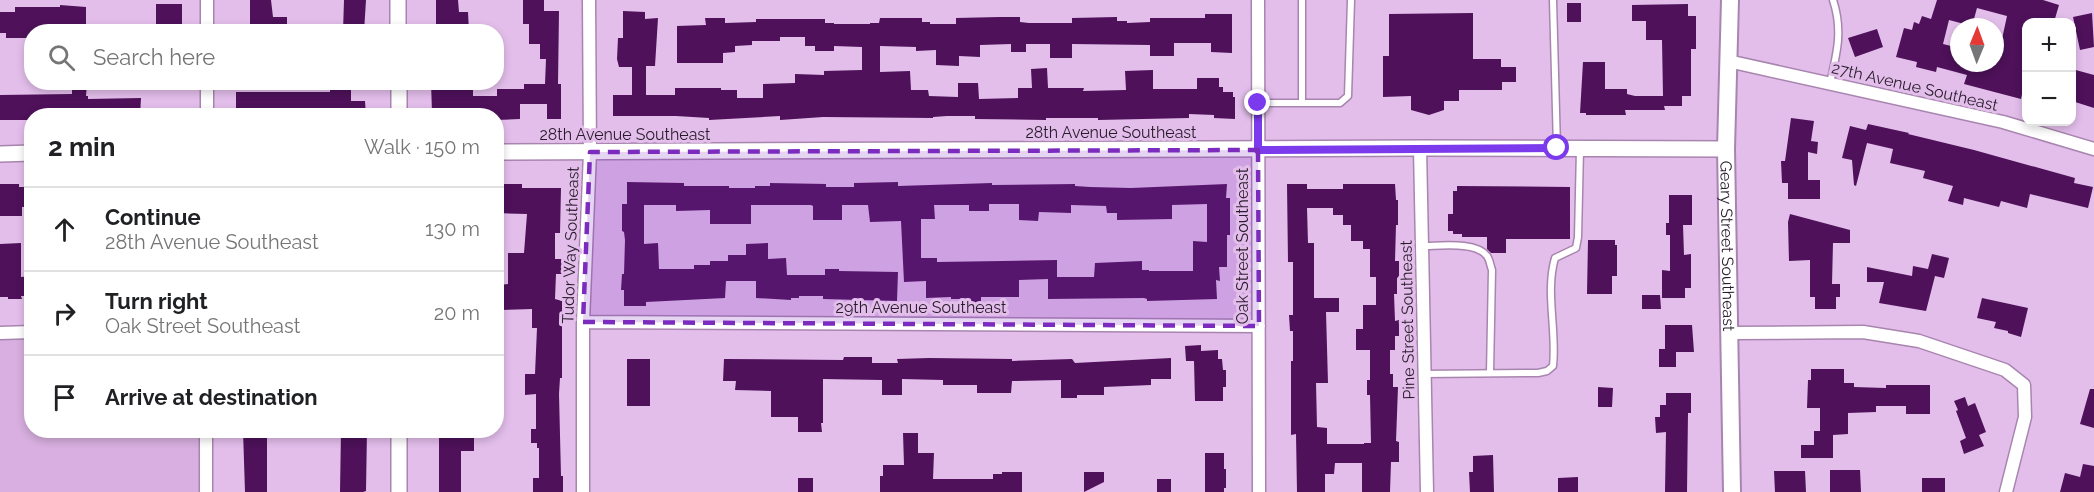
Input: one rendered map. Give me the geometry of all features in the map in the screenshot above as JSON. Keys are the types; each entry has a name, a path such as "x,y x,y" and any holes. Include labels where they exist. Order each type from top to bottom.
{"main road":[{"name":"Geary Street Southeast","path":"1730,0 1726,149 1732,492"}],"street":[{"path":"207,0 207,24"},
{"path":"399,0 399,24"},
{"name":"Tudor Way Southeast","path":"583,492 583,322 590,152 589,0"},
{"name":"Oak Street Southeast","path":"1258,0 1259,492"},
{"name":"27th Avenue Southeast","path":"1728,61 2003,122 2094,148"},
{"path":"207,90 207,108"},
{"path":"399,90 399,108"},
{"name":"Pine Street Southeast","path":"1420,148 1426,492"},
{"name":"28th Avenue Southeast","path":"504,152 1726,149"},
{"path":"0,154 24,153"},
{"name":"29th Avenue Southeast","path":"583,322 1258,326"},
{"path":"0,333 24,332"},
{"path":"1731,333 1863,332 1919,341 2005,370 2024,386 2025,417 2006,492"},
{"path":"206,438 206,492"},
{"path":"399,438 399,492"}],"lane":[{"path":"1302,0 1302,103"},
{"path":"1258,103 1340,103 1348,96 1351,0"},
{"path":"1553,0 1557,148"},
{"path":"1830,84 1839,44 1838,15 1833,0"},
{"path":"1424,374 1538,373 1553,366 1555,351 1551,272 1555,258 1576,248 1580,148"},
{"path":"1422,246 1473,246 1481,250 1488,258 1492,270 1490,373"}],"highlighted area":[{"path":"1258,150 1259,326 583,322 590,152"}],"shaded area":[{"path":"24,332 24,438 206,438 206,492 0,492 0,333"}],"building":[{"path":"250,0 271,0 273,17 287,17 287,24 250,24"},
{"path":"344,0 366,0 364,24 343,24"},
{"path":"436,0 458,0 459,12 468,12 469,24 436,24"},
{"path":"523,0 544,0 544,11 559,11 558,84 561,84 561,119 547,119 547,104 520,104 520,119 504,120 504,108 432,108 431,90 473,90 473,96 497,96 497,90 524,89 524,84 545,84 546,59 540,59 540,44 529,44 529,24 523,24"},
{"path":"1937,0 2043,0 2059,5 2055,18 2022,18 2021,99 1964,84 1967,75 1956,72 2004,72 2004,30 2007,16 1977,8 1974,18 1950,18 1943,44 1950,46 1950,70 1937,67 1936,72 1916,67 1917,62 1896,57 1904,28 1912,30 1914,22 1919,24 1922,16 1931,19"},
{"path":"1567,3 1581,3 1581,22 1567,22"},
{"path":"156,4 182,4 182,24 156,24"},
{"path":"1688,4 1688,16 1696,16 1696,49 1691,49 1691,96 1682,96 1682,106 1664,106 1665,110 1625,110 1626,115 1580,113 1583,62 1605,62 1605,89 1627,89 1627,94 1635,96 1663,96 1662,40 1646,40 1646,21 1632,21 1632,5"},
{"path":"60,5 86,7 86,24 24,24 24,38 6,38 6,33 0,33 0,12 15,12 15,7 60,7"},
{"path":"623,11 645,12 645,19 658,18 655,66 646,66 646,95 675,95 675,88 721,88 721,90 737,90 737,98 763,98 763,84 795,83 795,74 824,75 824,71 862,70 862,47 834,46 834,51 815,51 815,46 805,46 805,37 780,37 780,41 752,41 752,45 735,46 735,52 723,53 723,63 677,63 677,26 706,25 705,18 725,18 725,23 756,22 756,19 825,19 825,23 834,24 870,24 879,23 880,18 922,18 922,22 930,22 930,24 956,24 956,18 1020,17 1020,22 1072,23 1072,18 1117,17 1117,21 1127,21 1127,23 1150,22 1150,18 1205,18 1205,14 1232,14 1232,53 1211,52 1211,43 1174,43 1174,56 1150,56 1150,45 1072,44 1072,58 1050,58 1050,44 1026,44 1026,52 1011,52 1011,44 980,45 980,57 959,56 959,66 936,65 936,50 916,51 916,47 880,46 880,72 910,71 911,90 928,90 929,96 958,97 958,83 978,83 979,99 1018,98 1018,88 1032,88 1031,69 1047,68 1048,88 1084,88 1083,91 1126,90 1125,71 1153,70 1153,89 1197,89 1197,78 1219,78 1219,87 1223,87 1223,92 1233,92 1233,97 1235,97 1235,119 1189,114 1189,118 1098,120 1098,118 975,119 975,116 947,116 933,118 823,117 780,120 780,116 709,120 709,118 676,116 613,116 613,95 632,95 632,67 619,67 617,59 618,38 623,38"},
{"path":"1473,13 1473,59 1501,59 1501,67 1516,67 1516,82 1502,82 1502,90 1459,90 1459,101 1444,101 1444,110 1429,115 1411,110 1411,96 1383,97 1383,56 1389,56 1389,14"},
{"path":"2092,13 2094,47 2080,50 2076,18 2073,17"},
{"path":"1877,29 1883,47 1855,57 1848,38"},
{"path":"2076,70 2094,75 2094,108 2076,102"},
{"path":"72,90 86,90 88,99 141,98 140,108 24,108 24,120 0,120 0,95 72,94"},
{"path":"330,90 351,90 351,101 365,101 365,108 236,108 236,92 330,92"},
{"path":"1791,118 1814,121 1811,141 1818,142 1817,154 1808,152 1808,180 1820,180 1820,199 1788,199 1788,183 1782,183 1781,161 1785,161"},
{"path":"1868,124 2075,178 2074,183 2093,187 2088,208 2030,194 2027,208 2001,201 1999,207 1964,198 1963,205 1948,201 1953,186 1923,178 1925,171 1890,163 1893,149 1867,143 1856,186 1854,185 1852,160 1842,158 1850,126 1866,130"},
{"path":"627,182 684,183 684,186 729,186 729,188 755,188 755,186 770,186 770,183 826,184 826,187 854,187 854,183 898,182 898,186 992,183 992,185 1075,184 1075,186 1131,188 1227,184 1226,198 1230,198 1230,235 1227,235 1227,267 1219,267 1220,281 1216,280 1217,299 1147,301 1144,298 1048,299 1048,279 1019,280 1019,297 981,297 981,303 966,302 966,299 951,299 951,297 926,298 926,281 904,282 901,221 870,222 868,205 842,205 842,220 813,220 813,206 811,205 751,205 751,224 710,224 710,210 676,211 676,205 644,205 644,244 658,243 659,269 694,269 694,265 710,265 710,261 728,261 728,255 746,255 746,244 768,243 768,259 786,258 787,275 825,275 825,269 898,272 897,301 823,299 823,296 799,296 791,300 756,298 756,281 726,281 725,298 646,302 646,306 624,306 624,290 621,290 625,240 622,231 622,204 627,204","holes":["989,204 1019,204 1019,220 1038,221 1039,212 1071,213 1071,205 1106,206 1107,213 1117,213 1117,220 1172,219 1172,205 1207,204 1207,242 1193,241 1193,271 1142,270 1142,261 1095,263 1094,277 1057,277 1057,260 937,262 937,258 921,258 921,219 935,219 934,205 969,205 969,211 989,211"]},
{"path":"0,184 19,184 19,187 24,187 22,216 0,216"},
{"path":"504,184 522,184 522,188 561,188 560,233 555,233 555,259 562,259 562,274 556,274 555,299 562,301 562,378 560,378 559,394 563,492 533,492 533,478 539,478 539,448 537,448 537,443 531,443 531,429 536,429 536,394 525,395 525,374 535,374 537,328 532,328 532,309 504,310 504,284 508,284 508,253 524,253 527,214 504,213"},
{"path":"1287,184 1307,184 1307,189 1343,189 1343,184 1395,184 1396,200 1398,200 1398,225 1396,225 1395,261 1399,261 1399,278 1397,278 1397,294 1394,294 1395,321 1399,320 1399,336 1395,336 1395,350 1390,350 1390,374 1393,374 1393,387 1398,387 1396,441 1399,442 1399,462 1391,462 1390,492 1362,492 1362,463 1335,463 1334,474 1325,474 1325,492 1297,492 1296,434 1291,435 1293,331 1290,331 1289,315 1293,315 1293,262 1288,262","holes":["1307,208 1333,208 1333,215 1343,215 1343,225 1351,225 1351,241 1363,241 1363,249 1370,249 1370,277 1376,277 1376,305 1363,305 1363,329 1356,329 1356,350 1370,350 1370,380 1367,380 1367,395 1370,395 1371,443 1327,444 1327,428 1317,427 1316,383 1328,383 1326,312 1339,312 1339,298 1314,298 1314,243 1308,243"]},
{"path":"1457,186 1570,187 1570,239 1506,239 1506,253 1491,253 1487,249 1487,237 1462,237 1462,234 1453,234 1453,231 1448,231 1448,214 1453,214 1453,191 1457,191"},
{"path":"1669,195 1692,195 1692,225 1683,225 1684,255 1691,254 1691,288 1685,288 1685,298 1662,298 1662,270 1670,271 1670,235 1666,235 1666,223 1669,223"},
{"path":"1790,214 1850,230 1850,243 1833,243 1832,284 1840,284 1840,297 1836,297 1836,309 1815,309 1815,297 1810,297 1810,260 1789,261 1788,222"},
{"path":"1588,240 1615,240 1617,276 1612,276 1612,294 1587,294"},
{"path":"21,243 21,277 24,277 22,299 0,297 0,244"},
{"path":"1932,254 1949,258 1944,278 1935,276 1926,311 1879,303 1884,282 1867,282 1867,267 1912,276 1913,266 1928,269"},
{"path":"1642,295 1660,295 1661,309 1642,309"},
{"path":"1982,298 2028,308 2021,337 1994,328 1996,322 1977,318"},
{"path":"1665,325 1692,325 1694,352 1676,352 1676,367 1659,367 1659,349 1665,349"},
{"path":"1201,345 1201,351 1218,350 1218,359 1222,359 1223,370 1226,370 1223,401 1195,401 1194,361 1186,361 1185,346"},
{"path":"844,357 872,357 872,363 898,363 897,359 929,358 1012,359 1012,361 1072,359 1075,363 1171,358 1171,379 1151,379 1151,385 1104,387 1104,395 1077,395 1077,398 1061,398 1061,380 1012,381 1011,393 977,393 977,385 943,385 943,380 902,379 902,395 882,395 882,380 823,379 822,432 798,432 798,417 771,417 771,391 735,390 736,381 723,381 724,359 843,360"},
{"path":"627,359 650,359 650,406 627,406"},
{"path":"1811,369 1844,369 1844,383 1854,383 1854,387 1886,388 1886,385 1930,385 1930,414 1906,414 1906,406 1876,406 1876,412 1848,413 1848,434 1833,435 1833,458 1801,458 1801,445 1814,445 1814,431 1820,431 1820,408 1807,408 1808,380 1811,380"},
{"path":"1598,387 1613,388 1612,407 1598,407"},
{"path":"2090,389 2094,389 2094,428 2080,424"},
{"path":"1666,393 1691,393 1691,413 1688,413 1687,492 1665,492 1666,432 1656,433 1655,417 1660,417 1660,405 1666,405"},
{"path":"1965,397 1968,406 1975,403 1986,432 1979,435 1984,446 1964,454 1960,441 1966,438 1954,401"},
{"path":"903,433 918,433 918,453 934,453 933,479 993,479 993,474 1022,472 1022,492 880,492 883,465 904,465"},
{"path":"243,438 267,438 267,492 245,492"},
{"path":"341,438 367,438 366,491 340,492"},
{"path":"439,438 474,438 474,451 461,451 461,492 439,492"},
{"path":"1205,453 1224,453 1226,488 1224,492 1205,492"},
{"path":"1493,455 1494,492 1470,492 1469,472 1473,472 1473,456"},
{"path":"2083,464 2094,466 2094,492 2060,492 2065,473 2080,477"},
{"path":"1830,470 1860,470 1861,492 1830,492"},
{"path":"1774,471 1805,471 1806,492 1775,492"},
{"path":"1084,472 1104,472 1104,482 1084,492"},
{"path":"1578,477 1578,492 1558,492 1558,478"},
{"path":"798,478 813,478 813,492 798,492"},
{"path":"1922,478 1945,478 1945,492 1922,492"},
{"path":"1157,479 1171,479 1171,492 1157,492"}],"route":[{"path":"1258,103 1258,150 1557,148"}]}
